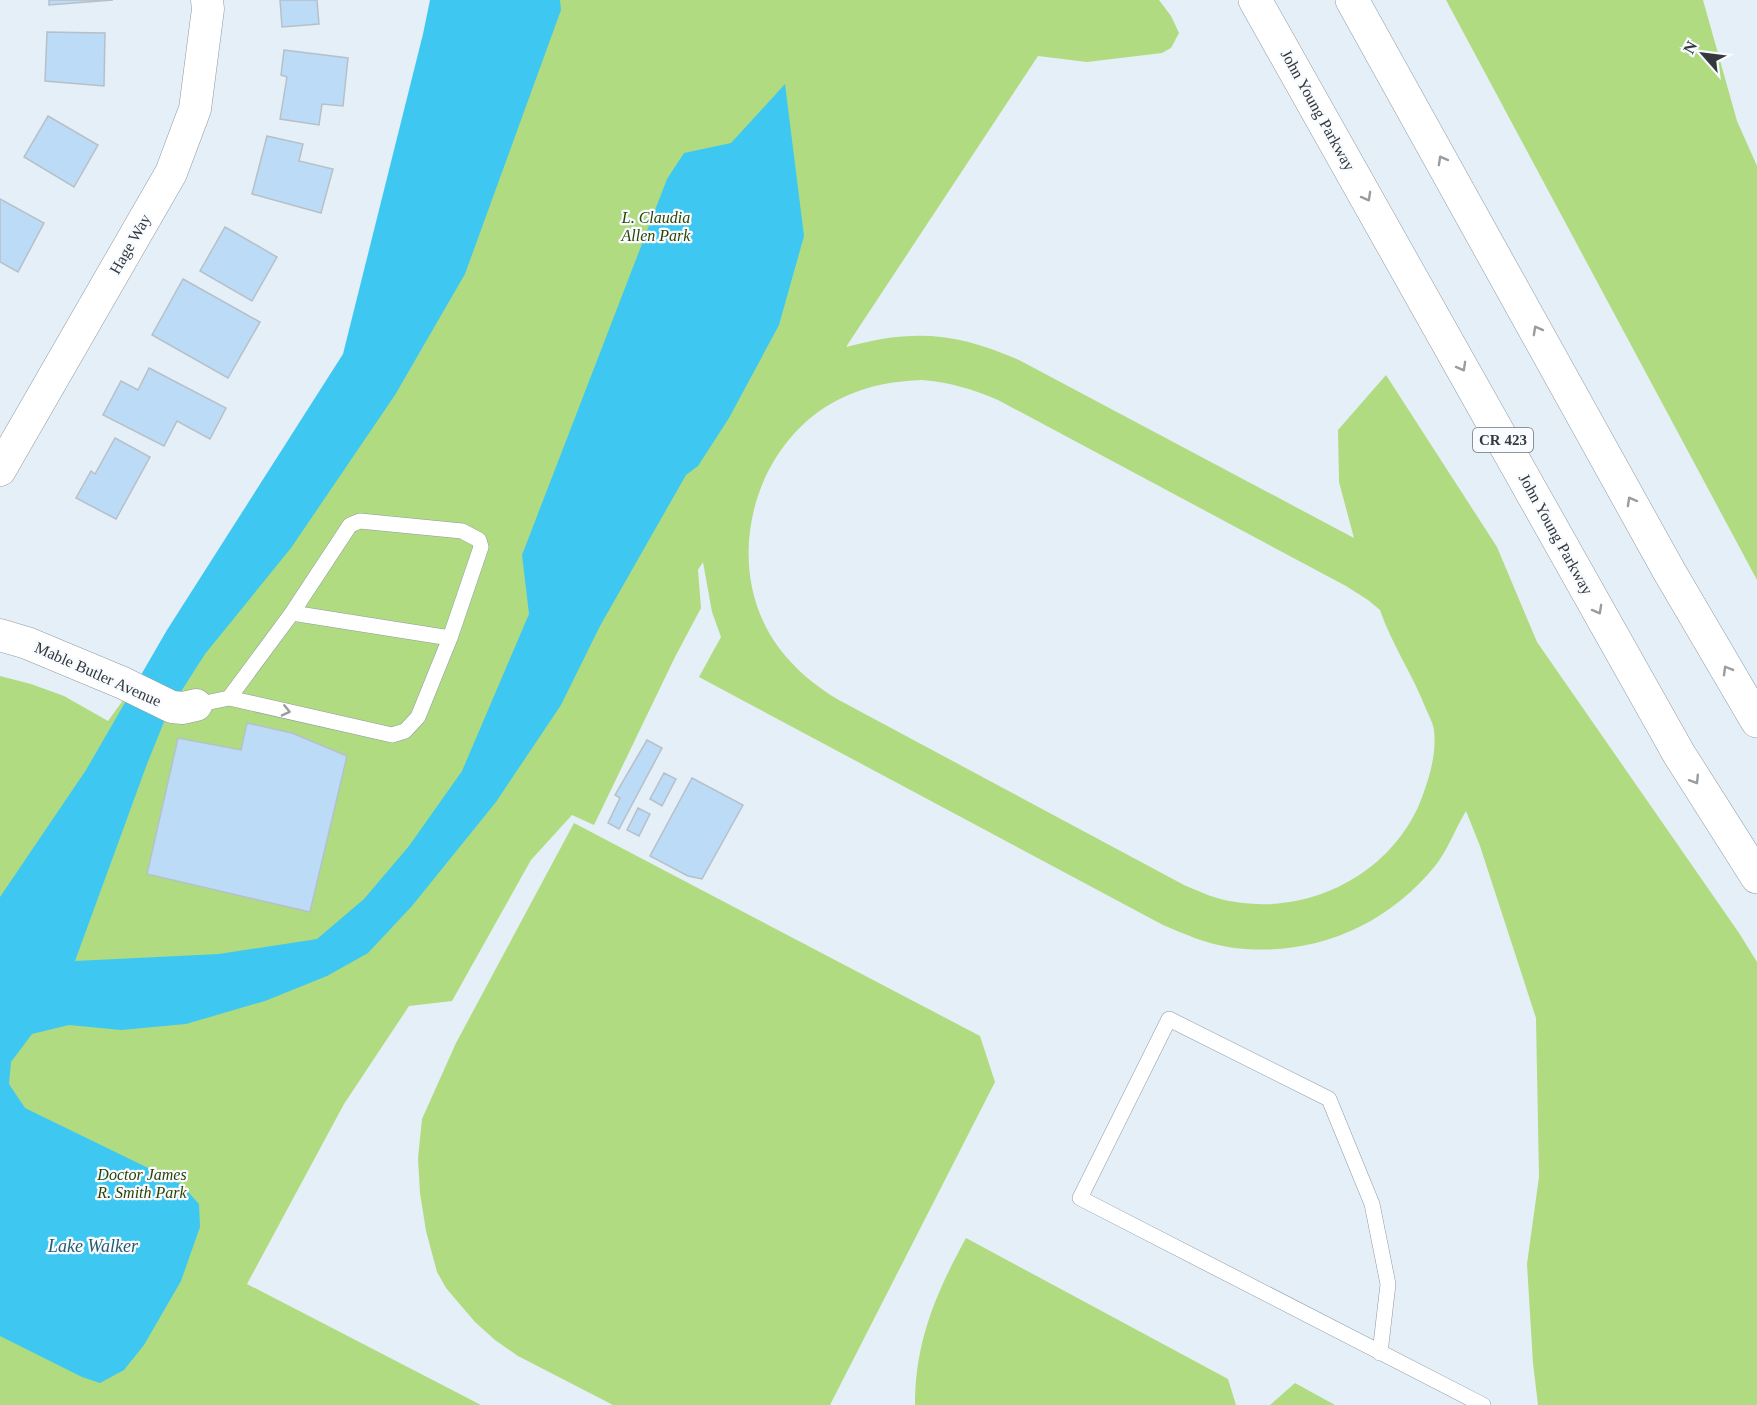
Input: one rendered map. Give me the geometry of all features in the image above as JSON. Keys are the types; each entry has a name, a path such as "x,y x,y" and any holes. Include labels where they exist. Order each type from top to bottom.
{"main road":[{"name":"John Young Parkway","path":"1255,0 1679,754 1757,877"},
{"path":"1352,0 1669,571 1757,721"}],"street":[{"name":"Hage Way","path":"0,470 171,173 195,110 208,9 207,0"},
{"name":"Mable Butler Avenue","path":"0,635 27,643 184,706"}],"lane":[{"path":"184,706 229,698 392,735 405,731 418,717 450,638 481,547 479,540 462,531 360,521 350,525 292,613 229,698"},
{"path":"292,613 450,638"},
{"path":"1380,1353 1388,1284 1372,1203 1329,1099 1169,1019 1080,1198 1380,1353 1483,1405"}],"green space":[{"path":"480,0 1159,0 1171,16 1179,33 1171,48 1162,53 1087,62 1038,56 846,347 892,338 934,336 996,351 1019,360 1354,538 1339,482 1338,430 1386,375 1497,547 1537,642 1757,962 1757,1405 1538,1405 1527,1264 1539,1177 1536,1018 1480,846 1466,811 1444,853 1415,888 1392,907 1342,935 1315,943 1257,950 1228,947 1203,941 1163,925 699,677 721,637 712,612 703,562 698,570 701,608 594,825 572,815 531,860 452,1001 409,1006 344,1104 247,1284 481,1405 0,1405 0,676 64,696 108,721 399,320","holes":["922,380 942,382 998,400 1346,586 1380,610 1431,720 1435,740 1431,769 1419,805 1405,830 1388,851 1367,870 1344,884 1318,895 1291,902 1264,904 1216,898 1184,885 837,699 798,670 779,648 761,615 751,580 749,543 755,507 768,472 788,441 814,415 846,396 874,386"]},
{"path":"1446,0 1703,0 1737,121 1757,166 1757,580"},
{"path":"574,823 980,1036 995,1082 830,1405 613,1405 518,1356 495,1340 463,1308 446,1288 437,1272 426,1231 420,1193 418,1158 422,1119 456,1043"},
{"path":"966,1238 1228,1379 1236,1405 915,1405 919,1360 929,1318 945,1278"},
{"path":"1295,1383 1335,1405 1270,1405"}],"water":[{"name":"Lake Walker","path":"430,0 560,0 561,10 465,274 395,395 291,548 205,654 168,712 75,961 219,954 317,939 364,899 409,846 462,771 529,614 522,555 667,179 684,153 731,143 785,84 804,236 779,325 729,418 698,466 686,475 600,626 561,705 496,802 412,906 368,953 327,976 265,1001 186,1024 121,1030 69,1025 32,1034 11,1062 9,1084 25,1108 181,1184 199,1204 200,1227 181,1281 144,1345 124,1370 100,1383 82,1377 0,1336 0,897 86,770 167,630 343,354"}],"building":[{"path":"49,0 113,0 49,5"},
{"path":"280,0 317,0 319,24 282,27"},
{"path":"47,32 105,33 104,86 45,81"},
{"path":"284,50 348,58 343,106 322,104 319,125 280,119 287,77 281,75"},
{"path":"48,116 98,145 74,187 24,157"},
{"path":"267,136 303,144 299,161 333,169 321,213 252,194"},
{"path":"0,199 44,223 18,272 0,262"},
{"path":"225,227 277,257 252,301 200,271"},
{"path":"183,279 260,322 228,378 152,335"},
{"path":"149,368 226,408 210,439 177,421 164,446 103,415 121,381 138,390"},
{"path":"115,438 150,457 116,519 76,498 91,471 95,474"},
{"path":"247,723 292,733 347,756 310,912 147,874 178,738 241,750"},
{"path":"647,740 662,748 619,829 608,823 620,798 615,795"},
{"path":"664,773 676,779 662,806 650,799"},
{"path":"692,778 743,805 702,879 688,876 650,856"},
{"path":"638,808 650,814 639,836 627,830"}],"park label":[{"name":"L. Claudia Allen Park","path":"656,226"},
{"name":"Doctor James R. Smith Park","path":"142,1183"}]}
